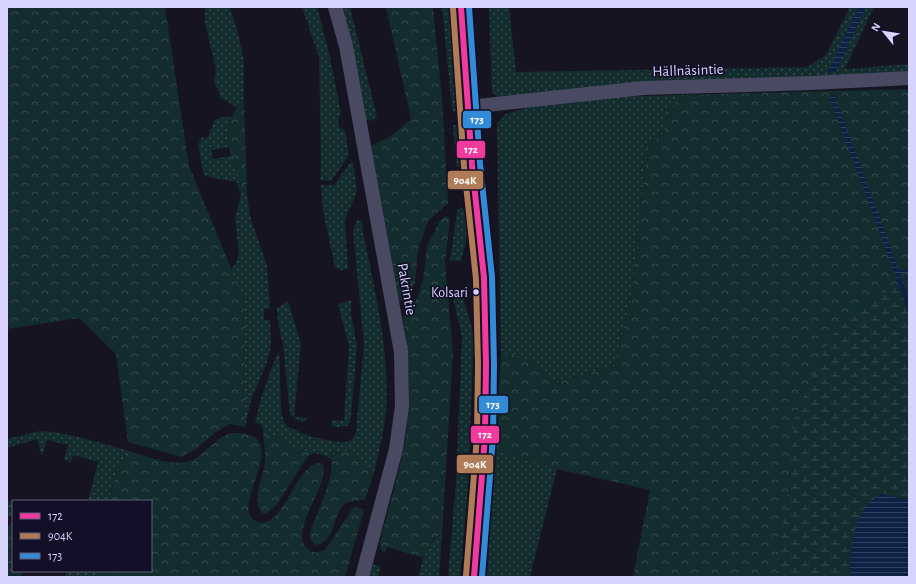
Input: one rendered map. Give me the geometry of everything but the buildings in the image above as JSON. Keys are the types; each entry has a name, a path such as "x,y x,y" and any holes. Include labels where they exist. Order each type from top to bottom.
{"main road":[{"path":"461,7 468,107 484,278 486,365 484,458 474,577"}],"street":[{"name":"Pakrintie","path":"335,7 346,46 401,352 402,406 396,449 362,577"},
{"name":"Hällnäsintie","path":"468,107 643,88 844,82 909,78"}],"green space":[{"path":"7,7 165,7 189,166 245,302 245,427 230,424 216,432 196,449 181,457 128,442 116,354 79,318 7,329"},
{"path":"205,7 230,7 238,33 244,61 244,101 236,107 220,98 219,91 214,83 216,69 205,23"},
{"path":"302,7 317,7 330,57 341,113 338,122 339,127 345,130 349,155 331,181 320,180 319,57"},
{"path":"340,7 350,7 377,117 371,121 365,119"},
{"path":"386,7 433,7 442,99 448,203 428,221 418,250 415,282 407,298 399,302 371,146 391,136 411,119"},
{"path":"442,7 454,7 461,113 453,111 452,108"},
{"path":"489,7 509,7 516,72 807,67 826,55 850,7 859,7 829,72 835,72 866,7 874,7 845,69 909,64 909,73 498,98 492,92"},
{"path":"909,89 909,498 901,499 882,494 852,548 850,577 633,577 650,490 557,469 495,450 501,355 525,358 537,366 554,383 614,366 632,294 647,146 664,134 667,107 674,107 677,95"},
{"path":"677,95 668,130 647,146 632,294 614,366 554,383 537,366 525,358 501,355 497,124 505,114 534,106 608,97"},
{"path":"244,101 247,196 236,174 229,147 228,134 230,121 235,110"},
{"path":"227,116 231,118 228,136 230,147 212,150 213,159 231,156 239,182 247,196 251,220 267,265 270,308 264,309 264,320 270,320 271,346 267,362 251,400 245,427 245,302 231,270 236,263 239,253 235,219 241,194 236,182 204,176 198,145 202,137 207,138 215,120"},
{"path":"459,122 462,123 463,168 460,170 456,165 453,126"},
{"path":"350,163 353,163 357,192 345,219 348,269 341,270 335,267 323,211 321,185 334,185"},
{"path":"461,207 465,211 467,217 468,225 466,241 461,261 450,261 457,211"},
{"path":"446,216 449,217 450,220 445,262 453,352 442,534 433,539 424,558 387,547 384,554 381,550 380,542 400,466 407,426 409,395 407,348 403,317 417,299 423,280 427,246 440,220"},
{"path":"357,219 361,222 380,315 387,386 383,434 374,473 363,467 354,456 336,452 330,458 319,454 294,449 278,437 263,430 261,425 255,422 262,395 277,354 279,355 282,417 284,422 288,426 304,434 326,440 344,442 352,439 356,431 364,344 353,231"},
{"path":"909,284 909,498 881,494 872,497 865,505 859,516 855,529 852,543 849,577 775,577 788,491 795,417 830,337 875,295"},
{"path":"453,298 463,298 474,334 468,486 460,577 448,577 456,482 462,337"},
{"path":"351,300 351,314 357,345 351,417 348,426 331,426 332,420 344,421 349,346 338,304"},
{"path":"288,301 301,344 294,417 307,418 305,422 296,420 290,414 283,345 278,323 277,308"},
{"path":"263,430 278,437 294,449 315,453 308,456 276,506 266,514 262,513 258,500 265,462"},
{"path":"40,431 51,432 74,436 129,451 121,462 116,474 109,500 88,500 98,462 73,455 71,462 64,460 68,445 47,440 43,454 41,454 37,439 7,448 7,439"},
{"path":"232,433 251,436 260,444 262,456 249,501 249,513 256,521 265,522 273,518 310,467 319,463 323,465 321,484 303,527 303,543 312,552 321,552 325,550 355,506 364,510 345,577 98,577 100,572 152,572 152,500 109,500 116,474 121,462 129,451 174,463 183,462 199,456 218,440"},
{"path":"342,449 354,456 369,471 374,473 365,499 345,504 338,514 327,539 322,543 315,545 310,539 310,532 329,483 332,464 330,458"},
{"path":"495,450 557,469 530,577 487,577"},
{"path":"12,501 12,516 7,517 7,502"},
{"path":"12,523 12,556 10,548 11,535 7,532 7,527"},
{"path":"7,532 11,534 10,552 12,569 10,573 17,577 7,577"},
{"path":"442,534 439,577 418,577 423,558 428,547"},
{"path":"373,564 381,566 378,577 369,577"},
{"path":"12,569 12,572 22,572 20,577 10,573"},
{"path":"67,572 100,572 98,577 65,577"}],"water":[{"path":"859,7 866,7 835,72 828,72"},
{"path":"834,95 899,270 909,270 909,273 901,274 905,285 900,287 829,96"},
{"path":"882,494 901,499 909,498 909,577 850,577 851,554 855,530 859,519 864,509 872,500"}],"waterway":[{"path":"899,280 909,305"}],"transit line":[{"name":"172","path":"461,7 472,165 484,278 486,365 485,436 474,577"},
{"name":"173","path":"469,7 480,164 492,277 494,365 493,437 482,577"},
{"name":"904K","path":"453,8 464,166 476,279 478,365 477,436 466,576"}],"place":[{"name":"Kolsari","path":"476,292"}]}
